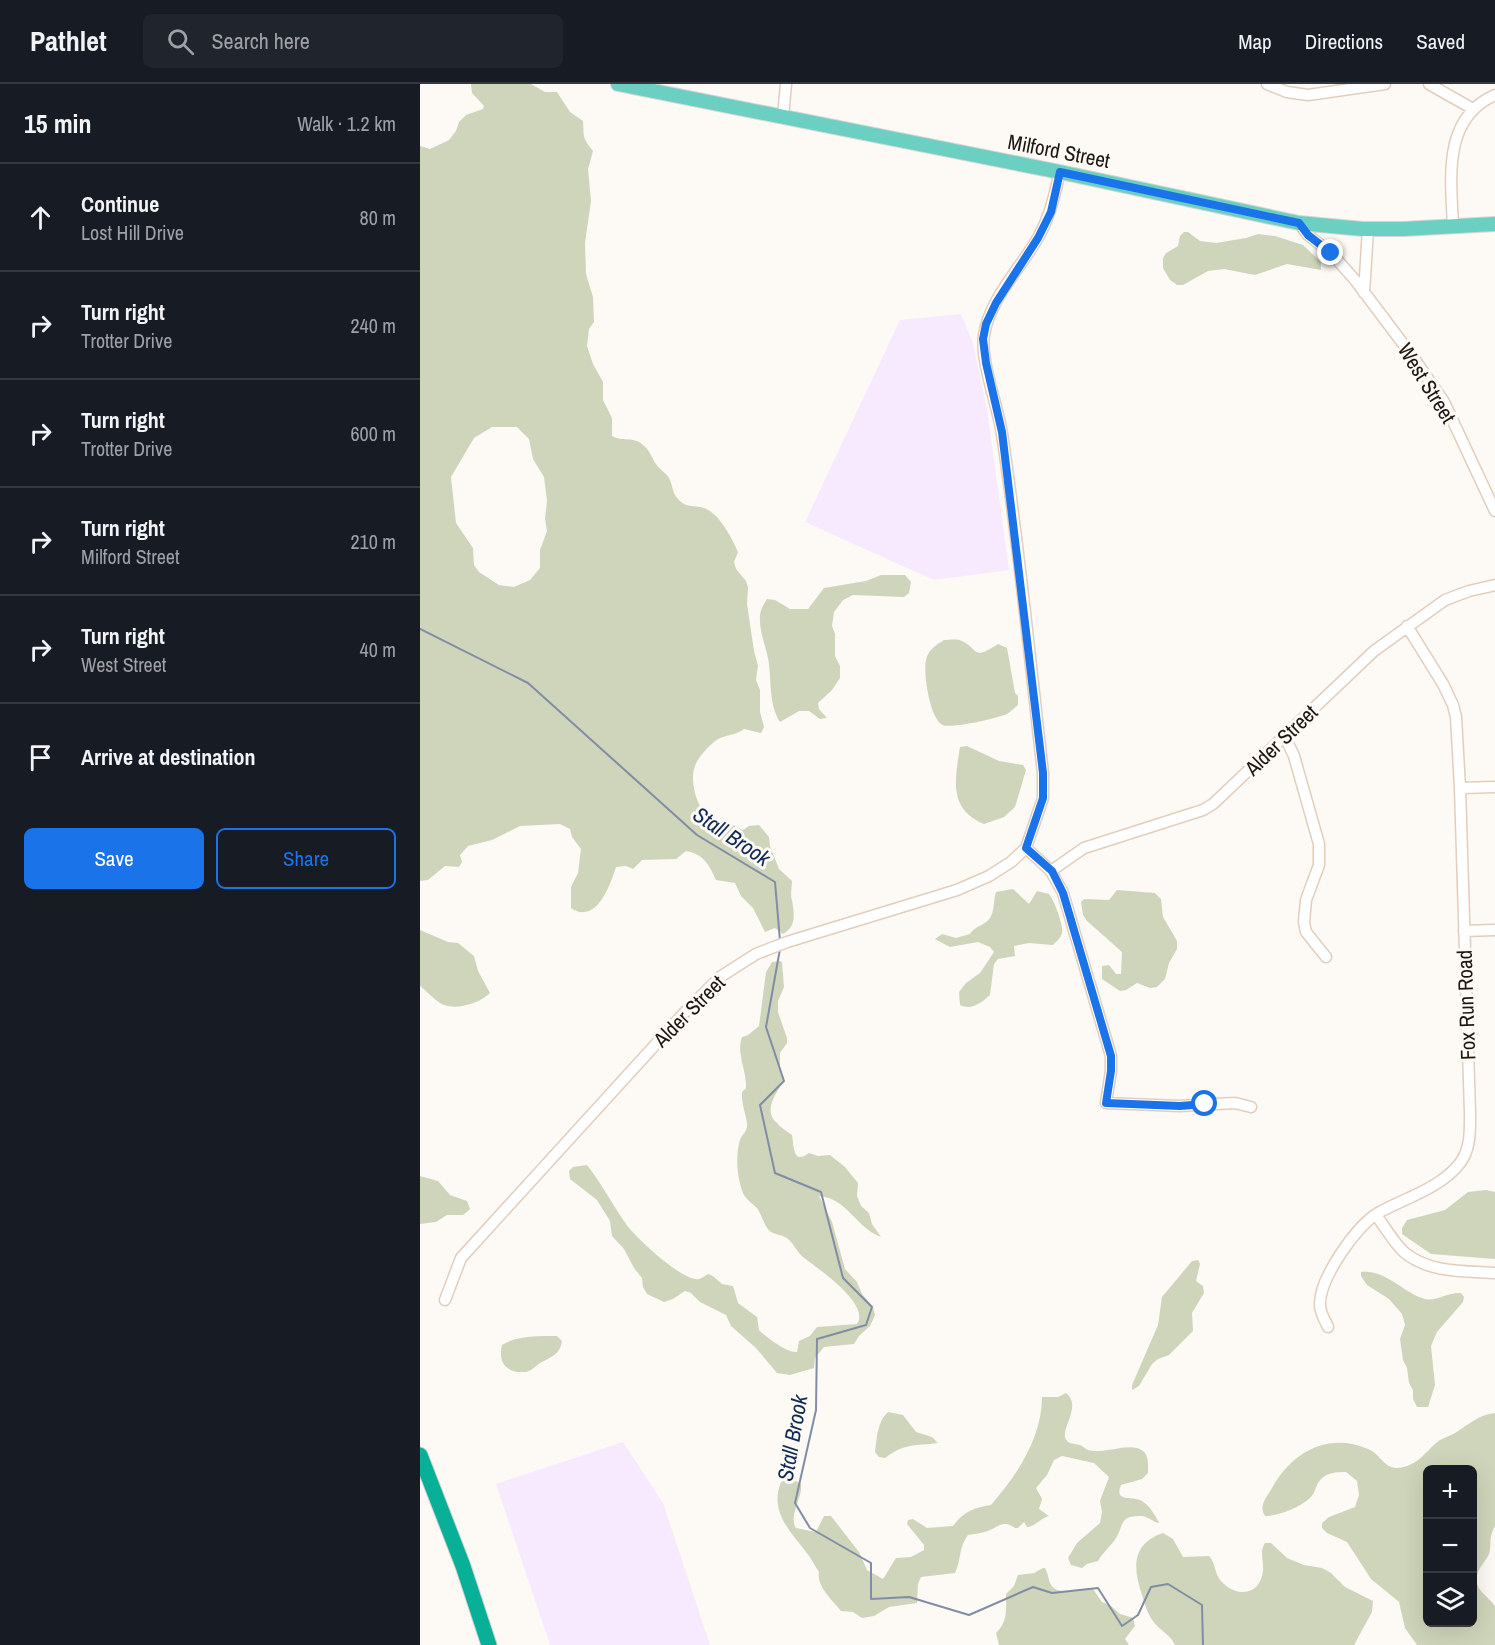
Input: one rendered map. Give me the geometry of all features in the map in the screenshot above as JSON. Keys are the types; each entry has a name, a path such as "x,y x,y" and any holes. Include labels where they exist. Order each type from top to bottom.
{"highway":[{"path":"420,1455 463,1566 489,1645"}],"main road":[{"name":"Milford Street","path":"618,84 643,87 1060,172 1299,223 1368,229 1495,224"}],"street":[{"path":"783,117 786,84"},
{"path":"1267,84 1287,92 1308,95 1384,84"},
{"path":"1429,84 1473,109"},
{"path":"1453,226 1450,164 1452,153 1460,131 1473,109 1495,95"},
{"path":"1060,172 1051,212 1038,238 996,303 986,324 983,339 986,363 1002,432 1043,773 1043,798 1026,848 1052,871 1063,893 1111,1056 1106,1103 1180,1106 1235,1103 1251,1107"},
{"name":"West Street","path":"1299,223 1308,235 1331,253 1364,293 1444,402 1495,511"},
{"path":"1364,293 1368,229"},
{"name":"Alder Street","path":"1052,871 1084,848 1203,810 1232,788 1374,651 1445,600 1495,585"},
{"name":"Fox Run Road","path":"1328,1327 1320,1306 1326,1282 1335,1263 1352,1240 1376,1215 1446,1177 1462,1161 1467,1150 1470,1113 1457,727 1453,705 1443,684 1407,626"},
{"path":"1285,737 1294,756 1318,836 1319,865 1306,900 1304,922 1306,932 1326,957"},
{"path":"1460,788 1495,787"},
{"name":"Alder Street","path":"445,1300 461,1258 686,1011 720,977 756,954 775,946 957,890 989,876 1011,862 1026,848"},
{"path":"1464,931 1495,930"},
{"path":"1376,1215 1405,1253 1419,1261 1434,1268 1495,1273"}],"shaded area":[{"path":"961,314 973,343 987,409 1009,570 934,580 805,522 900,320"},
{"path":"623,1442 663,1503 710,1645 550,1645 496,1484"}],"green space":[{"path":"471,84 531,84 545,92 557,92 570,112 583,121 584,137 593,151 588,169 591,201 585,243 586,274 593,297 594,322 589,329 587,346 593,364 603,382 603,400 612,418 612,436 636,441 643,445 657,466 669,478 681,502 704,508 720,520 738,552 734,562 736,569 748,587 747,604 758,666 756,680 760,690 760,712 764,727 761,733 744,729 719,739 709,746 695,766 694,788 703,810 713,820 731,824 743,830 749,826 759,825 769,837 779,869 792,881 794,919 791,927 783,934 775,928 765,932 753,908 741,896 735,883 716,880 702,858 686,851 676,859 642,860 633,869 626,866 616,867 606,893 595,908 580,912 571,908 571,887 578,873 581,849 572,837 570,829 560,824 520,826 492,840 468,846 460,855 462,862 459,867 445,866 428,880 420,881 420,146 430,149 449,140 459,122 466,115 483,109 484,106 472,93","holes":["492,427 517,427 529,439 533,459 544,477 547,531 540,550 540,568 530,580 514,587 499,585 479,572 474,565 473,548 456,523 451,477 474,438"]},
{"path":"1188,232 1200,241 1216,243 1258,234 1275,236 1303,245 1321,262 1321,270 1287,264 1255,275 1224,269 1208,271 1183,285 1177,285 1170,280 1163,268 1163,258 1166,253 1178,246 1180,236"},
{"path":"881,575 905,575 911,582 909,593 904,597 853,595 843,600 834,612 832,626 835,634 835,656 840,666 840,678 832,690 818,703 819,709 827,718 820,719 809,711 799,711 780,722 774,707 768,658 760,626 762,607 767,599 775,600 790,609 808,609 824,588 866,581"},
{"path":"944,640 959,640 979,653 998,644 1007,648 1018,705 1007,714 955,726 943,725 938,721 931,706 925,666 930,651"},
{"path":"967,746 999,761 1023,765 1026,770 1015,807 1004,817 984,824 972,818 959,801 956,781 958,759 960,747"},
{"path":"1013,889 1029,904 1037,891 1049,894 1060,919 1061,935 1053,945 1029,943 1014,946 1015,956 998,959 994,964 990,995 980,1003 964,1007 960,1005 959,992 966,983 980,973 994,952 990,947 978,942 950,947 935,939 942,934 956,938 970,934 990,918 996,892"},
{"path":"1117,890 1155,893 1161,899 1163,917 1177,941 1177,949 1169,963 1165,979 1157,987 1150,988 1137,983 1120,991 1102,979 1102,966 1109,965 1116,974 1121,974 1122,952 1087,921 1083,915 1081,902 1084,899 1109,900"},
{"path":"420,930 448,942 458,943 474,956 478,971 490,993 481,1000 456,1007 444,1005 420,986"},
{"path":"772,962 782,962 784,987 778,1001 778,1012 787,1043 780,1053 780,1068 784,1080 772,1102 771,1113 780,1126 792,1135 797,1156 809,1153 818,1156 830,1155 845,1167 858,1183 857,1196 861,1206 869,1213 872,1224 881,1237 872,1233 837,1202 819,1196 832,1222 845,1269 857,1282 862,1294 873,1307 875,1315 870,1326 854,1344 824,1347 815,1358 814,1368 790,1375 777,1373 756,1348 731,1326 726,1315 700,1302 691,1293 685,1291 664,1302 647,1294 642,1278 624,1249 612,1236 610,1221 597,1200 570,1179 569,1171 573,1167 587,1165 626,1224 649,1248 682,1274 699,1279 708,1274 722,1284 733,1286 738,1303 757,1317 759,1330 783,1348 797,1352 799,1341 810,1336 817,1327 857,1324 859,1316 850,1297 803,1257 788,1239 769,1230 757,1208 744,1195 740,1182 738,1153 740,1140 747,1126 742,1096 746,1082 740,1043 742,1037 759,1026 766,972"},
{"path":"420,1176 438,1181 450,1195 467,1201 470,1209 463,1215 447,1215 436,1222 420,1224"},
{"path":"1486,1190 1495,1192 1495,1259 1431,1254 1402,1234 1402,1228 1407,1220 1445,1210 1468,1192"},
{"path":"1198,1260 1200,1264 1196,1281 1203,1286 1204,1293 1192,1313 1193,1331 1169,1355 1152,1364 1139,1386 1132,1390 1132,1385 1158,1325 1162,1297 1192,1261"},
{"path":"1361,1272 1378,1274 1417,1296 1429,1300 1456,1293 1461,1293 1464,1297 1463,1302 1437,1332 1431,1346 1435,1385 1428,1407 1417,1407 1413,1399 1413,1390 1403,1360 1400,1339 1405,1325 1402,1314 1389,1299 1367,1285"},
{"path":"557,1336 562,1341 557,1353 529,1371 517,1372 508,1368 502,1361 502,1345 508,1342 529,1337"},
{"path":"1066,1393 1071,1399 1072,1406 1065,1434 1070,1443 1095,1451 1131,1447 1138,1448 1145,1453 1148,1473 1142,1479 1121,1485 1119,1490 1124,1497 1143,1502 1159,1523 1142,1516 1129,1517 1123,1522 1116,1538 1098,1561 1082,1568 1071,1565 1068,1558 1077,1543 1100,1523 1102,1512 1100,1501 1109,1477 1094,1463 1062,1456 1054,1460 1047,1475 1036,1488 1042,1499 1039,1509 1049,1516 1030,1527 1027,1527 1024,1522 1018,1528 1004,1524 986,1532 968,1535 955,1573 921,1577 918,1584 917,1603 889,1607 874,1616 862,1618 853,1612 841,1611 820,1583 819,1572 810,1557 783,1520 778,1502 781,1482 791,1480 801,1484 794,1518 796,1528 816,1532 824,1516 831,1516 859,1552 867,1570 883,1579 896,1558 911,1557 924,1550 924,1545 907,1524 908,1520 913,1519 927,1528 953,1526 970,1511 991,1505 1019,1468 1033,1441 1038,1427 1042,1397 1058,1397"},
{"path":"888,1412 903,1415 916,1432 932,1437 938,1443 910,1446 885,1458 879,1457 875,1452 878,1430"},
{"path":"1495,1413 1495,1526 1489,1554 1477,1575 1477,1465 1423,1465 1423,1627 1477,1627 1477,1584 1495,1606 1495,1645 1417,1645 1405,1628 1399,1602 1371,1579 1347,1542 1327,1533 1322,1528 1322,1523 1329,1517 1355,1507 1359,1495 1357,1481 1346,1472 1333,1473 1319,1481 1310,1498 1295,1508 1271,1516 1265,1516 1262,1509 1280,1475 1301,1455 1312,1449 1325,1444 1353,1444 1373,1452 1389,1466 1399,1468 1415,1462 1440,1440 1478,1418"},
{"path":"1163,1533 1173,1539 1183,1557 1209,1556 1221,1581 1240,1592 1252,1590 1257,1586 1263,1571 1263,1546 1265,1543 1271,1543 1287,1558 1304,1565 1322,1568 1331,1573 1345,1587 1373,1601 1372,1612 1354,1645 1175,1645 1149,1615 1136,1566 1140,1550 1153,1538"},
{"path":"1043,1568 1054,1588 1064,1591 1093,1589 1102,1602 1120,1614 1133,1618 1135,1626 1125,1639 1129,1645 999,1645 996,1633 1004,1620 1006,1594 1014,1586 1018,1575 1034,1573"}],"waterway":[{"name":"Stall Brook","path":"420,629 528,683 697,835 775,882 780,941"},
{"name":"Stall Brook","path":"780,949 766,1027 784,1081 760,1105 775,1173 821,1192 843,1278 872,1307 866,1325 817,1339 816,1410 795,1503 810,1528 871,1563 871,1599 909,1597 969,1615 1033,1587 1052,1593 1098,1588 1122,1626 1138,1615 1151,1587 1168,1584 1202,1605 1203,1645"}],"route":[{"path":"1205,1104 1180,1106 1106,1103 1110,1086 1111,1056 1063,893 1052,871 1026,848 1043,798 1043,773 1002,432 986,363 983,339 986,324 996,303 1038,238 1051,212 1060,172 1299,223 1308,235 1331,253"}]}
